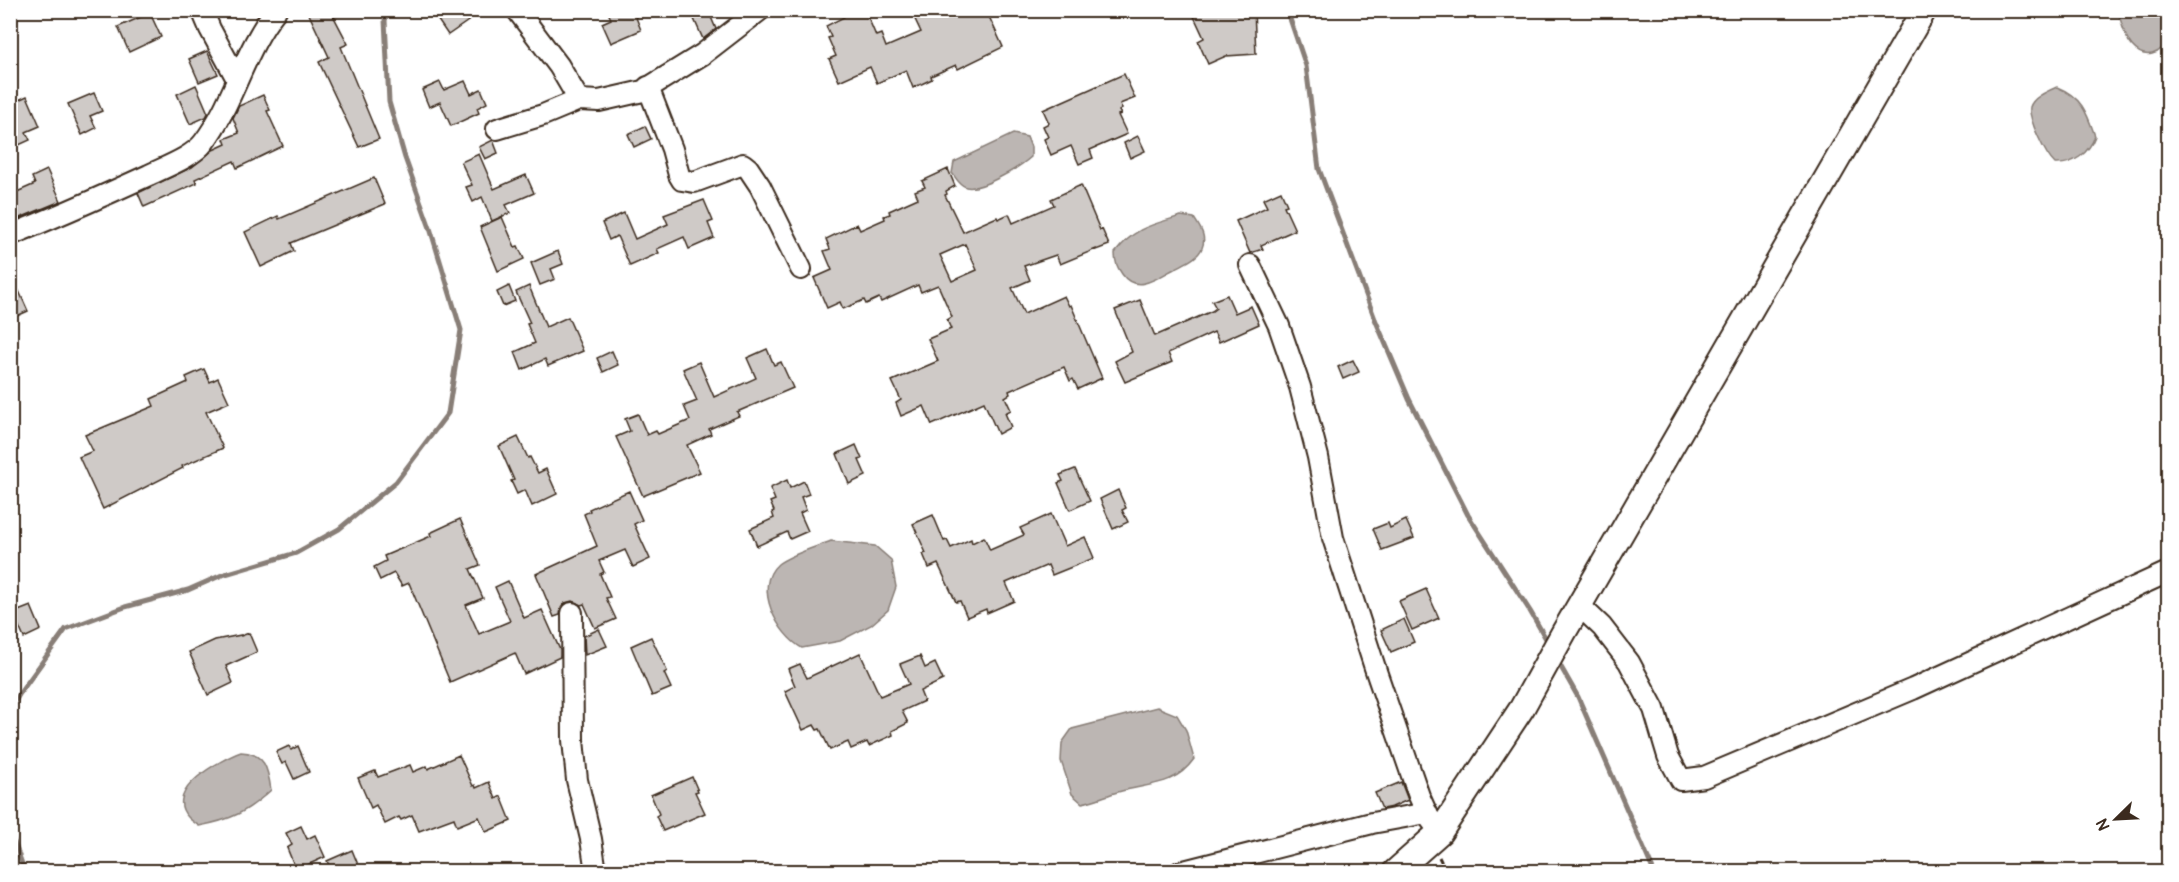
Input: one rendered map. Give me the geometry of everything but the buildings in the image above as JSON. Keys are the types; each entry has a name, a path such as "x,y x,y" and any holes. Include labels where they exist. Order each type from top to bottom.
{"main road":[{"path":"1395,872 1522,708 1923,10"}],"street":[{"path":"202,10 237,80"},
{"path":"10,236 74,210 178,160 202,145 218,122 250,51 276,10"},
{"path":"517,10 559,66 579,100"},
{"path":"496,129 543,115 579,100 599,101 627,96 648,87 703,54 760,10"},
{"path":"648,87 682,180 694,182 743,165 748,168 760,186 801,269"},
{"path":"1180,872 1372,823 1433,822 1377,675 1333,538 1318,458 1300,387 1279,326 1250,265"},
{"path":"1580,606 1602,627 1629,662 1654,709 1668,756 1681,780 1704,777 1913,689 2169,572"},
{"path":"572,613 573,740 577,780 596,872"}],"shaded area":[{"path":"2118,11 2166,11 2168,32 2165,44 2152,54 2137,50 2127,38"},
{"path":"2057,87 2078,101 2086,113 2095,136 2085,153 2062,164 2055,164 2047,153 2038,137 2030,113 2030,107 2037,97"},
{"path":"1013,134 1027,137 1031,147 1031,157 1010,172 990,182 973,187 961,185 952,173 954,162"},
{"path":"1181,216 1194,218 1202,232 1204,240 1198,255 1148,282 1141,284 1128,280 1122,274 1115,259 1115,253 1122,244 1144,228"},
{"path":"831,541 875,546 891,560 896,587 888,610 871,625 840,641 802,648 784,633 777,622 771,610 767,585 771,574 783,560"},
{"path":"1157,707 1177,715 1186,730 1194,759 1178,775 1160,783 1082,803 1072,794 1061,761 1062,743 1072,729"},
{"path":"241,752 255,755 264,763 271,790 238,814 199,826 189,818 182,807 183,796 188,786 221,761"}],"waterway":[{"path":"10,710 66,629 125,607 188,590 222,575 296,553 339,529 396,482 448,413 461,330 389,102 385,20 389,10"},
{"path":"1287,10 1306,66 1319,169 1375,319 1409,399 1468,515 1549,644"},
{"path":"1557,660 1578,697 1654,872"},
{"path":"10,831 25,872"}]}
